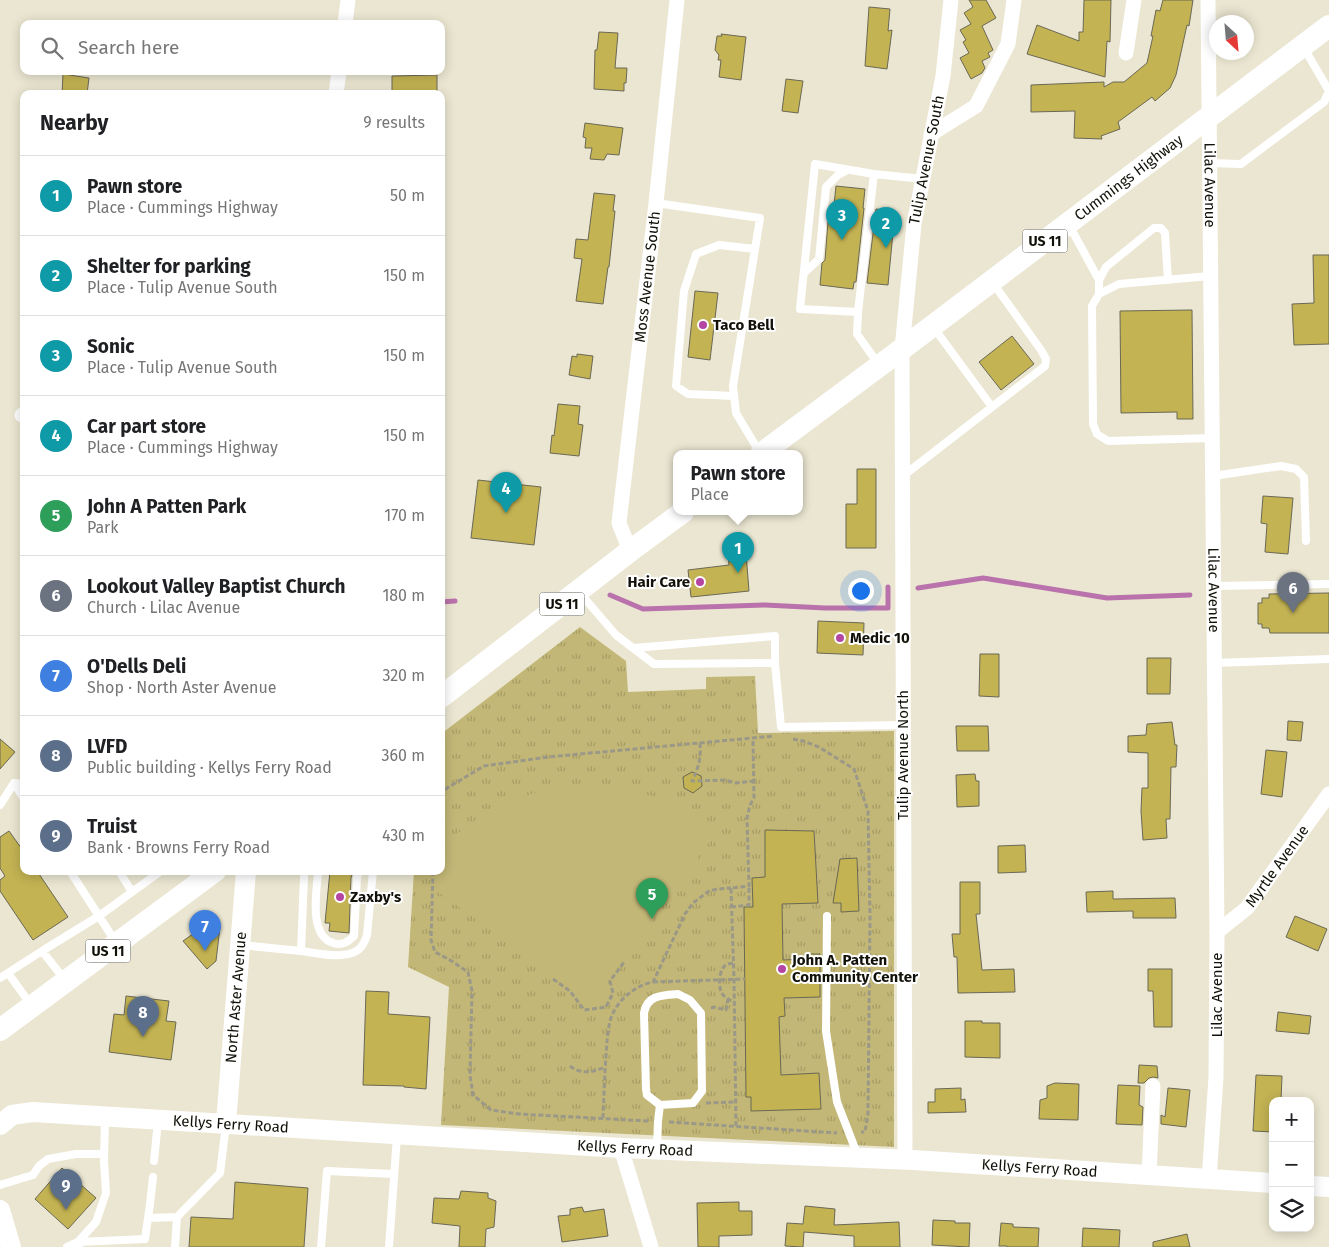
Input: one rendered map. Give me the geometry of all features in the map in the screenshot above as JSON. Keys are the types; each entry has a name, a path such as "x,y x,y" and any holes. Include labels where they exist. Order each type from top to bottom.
{"main road":[{"name":"Cummings Highway","path":"766,450 992,282 1329,26"},
{"name":"US 11","path":"445,695 679,515"},
{"name":"US 11","path":"0,1030 211,875"}],"street":[{"path":"346,20 348,0"},
{"name":"Moss Avenue South","path":"630,551 619,523 656,203 677,0"},
{"name":"Tulip Avenue South","path":"902,349 914,224 943,76 951,0"},
{"path":"931,134 976,106 1008,44 1014,0"},
{"path":"1126,54 1134,0"},
{"name":"Lilac Avenue","path":"1208,0 1217,932 1216,1077 1209,1180"},
{"path":"337,90 338,75"},
{"name":"Tulip Avenue North","path":"902,349 904,1160"},
{"name":"Myrtle Avenue","path":"1217,932 1247,908 1329,794"},
{"name":"North Aster Avenue","path":"226,1123 246,875"},
{"path":"1149,1175 1153,1086"},
{"name":"Kellys Ferry Road","path":"0,1125 12,1115 33,1112 621,1148 904,1160 1269,1184"},
{"path":"621,1148 651,1247"},
{"path":"1314,1186 1329,1187"},
{"path":"0,1210 11,1247"}],"lane":[{"path":"1209,163 1241,164 1324,102 1329,91 1303,46"},
{"path":"858,312 800,309 816,164 874,174 922,179"},
{"path":"804,274 819,259 826,186 838,175 848,170"},
{"path":"874,174 858,312 858,334 880,366"},
{"path":"656,203 760,218 733,386 736,413 759,450"},
{"path":"1068,224 1099,280"},
{"path":"1168,280 1165,233 1161,228 1154,228 1106,267 1099,280 1099,294 1092,306 1094,424 1097,434 1108,441 1212,438"},
{"path":"734,396 688,394 676,386 684,290 696,254 719,245 755,249"},
{"path":"1099,294 1119,284 1210,276"},
{"path":"903,476 1045,366 1046,359 1041,350 992,282"},
{"path":"933,326 992,407"},
{"path":"1213,476 1281,466 1296,469 1304,477 1306,541"},
{"path":"1214,586 1329,584"},
{"path":"578,591 616,635 654,664 775,663"},
{"path":"634,648 776,636 775,663 781,727 903,725"},
{"path":"1214,663 1329,659"},
{"path":"14,784 20,784"},
{"path":"14,784 20,793"},
{"path":"0,805 14,784"},
{"path":"73,875 117,944"},
{"path":"121,875 132,892"},
{"path":"0,978 99,916 155,875"},
{"path":"301,951 304,875"},
{"path":"318,875 316,912 318,926 323,936 335,944 343,944 354,936 358,875"},
{"path":"240,946 341,956 351,954 363,945 367,935 373,875"},
{"path":"827,916 826,1031 838,1102 858,1158"},
{"path":"42,951 66,982"},
{"path":"8,973 32,1006"},
{"path":"678,994 690,1000 701,1013 702,1091 694,1103 660,1105 647,1096 644,1013 645,1006 649,1000 663,995 678,994"},
{"path":"657,1149 660,1105"},
{"path":"79,1244 96,1222 106,1193 104,1116"},
{"path":"154,1161 158,1119"},
{"path":"175,1247 177,1217 220,1174 226,1123"},
{"path":"389,1247 397,1134"},
{"path":"0,1185 33,1175 39,1166 48,1159 76,1154 104,1154"},
{"path":"321,1247 328,1171 394,1174"},
{"path":"67,1247 79,1244 144,1239 153,1177"},
{"path":"148,1218 177,1217"}],"path":[{"path":"445,791 484,766 548,757 778,736"},
{"path":"433,875 431,940 435,952 468,972 472,992 470,1075 474,1095 491,1110 519,1114 849,1133 865,1132 868,1114 870,916 868,811 854,769 819,747 788,738"},
{"path":"731,907 749,905 747,818 754,798 753,739"},
{"path":"700,743 701,756 692,781 724,780 736,783 754,781"},
{"path":"736,1126 731,888 749,886"},
{"path":"606,1007 613,994 610,981 625,961"},
{"path":"733,963 723,967 720,973 720,980 721,991 728,999 734,1002"},
{"path":"653,982 745,979"},
{"path":"553,980 570,991 584,1010 606,1007 614,1012"},
{"path":"701,1013 714,1007 726,1010 728,999"},
{"path":"570,1066 581,1072 595,1071 605,1067"},
{"path":"694,1103 736,1102"}],"green space":[{"path":"580,627 626,661 628,692 706,689 706,677 755,676 758,733 894,731 894,1147 441,1125 449,987 408,967 414,875 445,875 445,731"},
{"path":"615,786 678,803 702,816 718,830 607,982 603,1006 586,1008 570,988 437,891 438,875 445,875 445,846 456,834 489,812 523,796 562,787"}],"building":[{"path":"969,0 986,0 996,18 982,26 993,50 988,53 990,57 982,61 985,68 982,73 971,79 960,58 969,53 963,42 966,40 960,30 971,24 964,13 973,7"},
{"path":"1084,0 1111,0 1110,42 1107,41 1105,77 1027,54 1037,25 1079,41 1079,32 1083,32"},
{"path":"1163,0 1193,0 1189,26 1187,25 1176,75 1170,88 1155,101 1152,97 1118,122 1120,129 1101,136 1102,139 1074,138 1075,111 1031,112 1031,85 1104,82 1104,87 1113,82 1124,82 1147,63 1156,10 1160,11"},
{"path":"869,7 890,9 888,31 892,30 887,69 865,66"},
{"path":"599,32 618,33 615,68 627,68 624,91 594,89 595,50 597,50"},
{"path":"721,34 746,37 741,80 719,77 721,60 718,60 719,55 715,50 717,36 722,36"},
{"path":"63,75 89,78 88,90 62,90"},
{"path":"437,75 437,90 392,90 392,76"},
{"path":"786,79 803,81 798,113 782,111"},
{"path":"585,123 623,128 619,155 607,154 604,160 590,159 592,148 585,148 586,138 583,137"},
{"path":"836,186 865,189 856,282 854,282 853,289 820,285 822,263 825,260 828,222 832,223"},
{"path":"594,193 615,195 609,267 603,304 576,301 582,259 574,258 576,239 588,240"},
{"path":"876,209 895,211 888,285 867,283"},
{"path":"1313,255 1329,255 1329,344 1294,345 1292,304 1314,303"},
{"name":"Taco Bell","path":"695,291 718,293 710,360 688,357"},
{"path":"1192,310 1193,419 1177,419 1177,412 1121,413 1120,311"},
{"path":"1012,336 1034,364 1001,390 979,362"},
{"path":"577,354 593,356 590,379 569,375 572,356 577,357"},
{"path":"558,404 580,406 578,424 583,425 579,456 550,453"},
{"path":"857,469 876,469 876,548 846,548 846,504 857,504"},
{"path":"478,480 541,487 534,545 471,538"},
{"path":"1263,496 1293,498 1288,554 1265,552 1267,524 1261,523"},
{"path":"746,553 749,591 691,597 688,570 729,565 728,554"},
{"path":"1329,593 1329,633 1270,633 1269,628 1262,628 1262,624 1258,624 1258,603 1262,603 1262,598 1269,598 1269,594"},
{"name":"Medic 10","path":"818,621 864,623 863,655 817,653"},
{"path":"980,654 999,654 999,697 979,696"},
{"path":"1147,658 1171,658 1170,694 1147,694"},
{"path":"1288,721 1303,722 1301,741 1287,740"},
{"path":"1172,722 1175,745 1177,745 1176,767 1171,767 1170,819 1166,819 1167,838 1143,840 1142,788 1148,788 1148,753 1128,752 1128,736 1146,735 1147,724"},
{"path":"956,726 988,726 989,751 957,751"},
{"path":"0,739 15,752 0,769"},
{"path":"1266,750 1287,752 1282,797 1261,794"},
{"path":"692,772 701,776 702,786 693,793 684,788 683,777"},
{"path":"975,774 976,781 979,781 979,806 957,807 956,775"},
{"name":"John A. Patten Community Center","path":"765,830 814,831 818,903 782,904 783,960 807,959 807,954 820,954 820,997 784,998 785,1016 779,1017 781,1075 819,1073 821,1109 751,1111 751,1097 746,1097 744,907 753,907 752,878 765,877"},
{"path":"9,831 20,846 20,875 40,875 68,917 33,940 0,891 0,880 5,876 0,868 0,837"},
{"path":"1025,845 1026,872 998,873 998,846"},
{"path":"857,858 859,911 841,912 841,903 833,903 840,859"},
{"name":"Zaxby's","path":"330,875 352,875 349,933 329,931 330,923 325,923"},
{"path":"960,882 980,882 980,914 976,914 982,970 1014,969 1015,992 958,993 957,957 954,957 952,934 960,934"},
{"path":"1113,891 1113,899 1175,898 1176,918 1133,918 1133,911 1087,912 1086,892"},
{"path":"1295,916 1327,929 1318,951 1286,937"},
{"path":"211,921 220,927 216,961 207,969 183,941"},
{"path":"1148,969 1172,969 1172,1027 1154,1027 1153,991 1148,991"},
{"path":"366,991 389,992 388,1014 430,1017 426,1089 404,1086 363,1085"},
{"path":"126,996 169,1001 166,1021 176,1022 171,1060 109,1052 114,1014 124,1015"},
{"path":"1278,1012 1311,1016 1309,1034 1276,1031"},
{"path":"965,1021 1000,1023 1000,1058 965,1057"},
{"path":"1139,1065 1157,1066 1158,1078 1149,1078 1144,1083 1138,1083"},
{"path":"1256,1075 1282,1076 1281,1097 1269,1097 1269,1132 1253,1131"},
{"path":"1055,1083 1079,1084 1078,1120 1039,1119 1040,1100 1047,1098 1047,1086"},
{"path":"1118,1085 1140,1086 1139,1105 1143,1107 1142,1125 1116,1124"},
{"path":"961,1088 961,1100 965,1099 966,1112 928,1113 928,1102 935,1102 935,1089"},
{"path":"1168,1088 1190,1090 1186,1127 1161,1124 1161,1115 1165,1117"},
{"path":"62,1168 96,1198 68,1229 35,1199"},
{"path":"235,1182 308,1188 304,1247 189,1247 191,1217 233,1219"},
{"path":"461,1191 488,1193 488,1198 496,1201 494,1227 486,1229 485,1247 459,1247 460,1226 432,1223 434,1198 459,1199"},
{"path":"739,1202 739,1211 752,1211 752,1235 719,1236 719,1247 698,1247 697,1203"},
{"path":"805,1206 835,1209 834,1225 899,1222 900,1247 854,1247 854,1236 804,1232 803,1247 785,1246 787,1223 803,1224"},
{"path":"582,1207 584,1212 604,1209 608,1236 562,1242 558,1216 570,1215 570,1209"},
{"path":"933,1220 970,1223 969,1247 932,1245"},
{"path":"1001,1223 1013,1224 1013,1227 1039,1228 1038,1247 999,1246"},
{"path":"1083,1228 1120,1230 1119,1247 1082,1247"},
{"path":"1187,1234 1190,1247 1153,1247 1153,1242"}],"waterway":[{"path":"918,588 983,578 1107,598 1190,595"},
{"path":"610,595 643,609 765,605 825,608 888,608 888,587"},
{"path":"445,602 455,601"}],"place":[{"name":"Sonic","path":"842,240"},
{"name":"Shelter for parking","path":"886,248"},
{"name":"Taco Bell","path":"703,325"},
{"name":"Car part store","path":"506,513"},
{"name":"Pawn store","path":"738,573"},
{"name":"Hair Care","path":"700,582"},
{"name":"Lookout Valley Baptist Church","path":"1293,613"},
{"name":"Medic 10","path":"840,638"},
{"name":"Zaxby's","path":"340,897"},
{"name":"John A Patten Park","path":"652,919"},
{"name":"O'Dells Deli","path":"205,951"},
{"name":"John A. Patten Community Center","path":"782,969"},
{"name":"LVFD","path":"143,1037"},
{"name":"Truist","path":"66,1210"}]}
